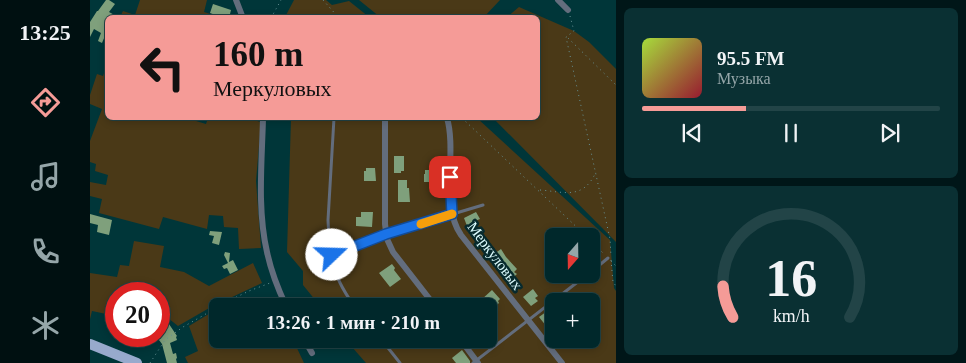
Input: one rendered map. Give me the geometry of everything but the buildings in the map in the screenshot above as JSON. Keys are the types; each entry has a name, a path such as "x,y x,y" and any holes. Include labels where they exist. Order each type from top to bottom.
{"main road":[{"path":"90,344 137,363"}],"street":[{"path":"236,0 241,15"},
{"path":"558,0 568,10"},
{"path":"263,120 262,216 266,251 282,298"},
{"path":"385,120 385,224 387,239 393,252 429,298"},
{"name":"Меркуловых","path":"447,120 450,143 452,214 456,226 562,363"},
{"path":"309,348 312,353"},
{"path":"466,348 476,362"}],"lane":[{"path":"334,120 328,220 329,240 337,278 348,298"},
{"path":"332,255 386,234 483,205"},
{"path":"600,266 610,260"},
{"path":"476,362 577,283"},
{"path":"388,348 400,363"}],"path":[{"path":"273,15 281,0"},
{"path":"322,0 336,15"},
{"path":"566,37 574,31 568,10"},
{"path":"566,37 616,85"},
{"path":"566,37 610,239 610,260 613,282 616,286"},
{"path":"464,120 578,228"},
{"path":"538,190 567,193 578,191 585,188 596,171"},
{"path":"600,251 616,266"},
{"path":"234,298 275,281"},
{"path":"150,363 164,340 209,311"}],"shaded area":[{"path":"140,0 207,0 204,12 214,15 135,15"},
{"path":"294,0 326,0 332,5 349,1 366,15 286,15"},
{"path":"359,0 500,0 486,15 378,15"},
{"path":"519,7 537,15 509,15"},
{"path":"123,11 135,15 121,15"},
{"path":"540,16 574,31 589,42 616,69 616,242 495,120 540,120"},
{"path":"105,73 105,120 193,120 206,124 207,120 254,120 261,122 256,181 261,248 239,249 238,228 224,227 223,216 209,215 207,229 163,217 159,229 99,213 102,199 90,196 90,182 106,185 108,175 95,171 96,164 90,162 90,141 102,109 90,104 90,95 97,74 103,76"},
{"path":"291,120 479,120 597,228 545,228 545,283 600,283 600,231 610,240 614,288 616,291 616,363 366,363 353,348 497,348 497,298 314,298 303,285 303,271 287,252"},
{"path":"134,241 164,246 160,267 184,272 209,286 253,263 262,283 230,298 209,298 209,308 178,326 170,320 170,282 105,282 105,314 92,311 90,319 90,273 117,277 120,265 129,266"},
{"path":"209,314 209,348 297,348 304,363 188,363 185,357 198,351 189,326"}],"slow traffic":[{"path":"421,224 452,214"}],"route":[{"path":"332,255 386,234 452,214 450,177"}]}
